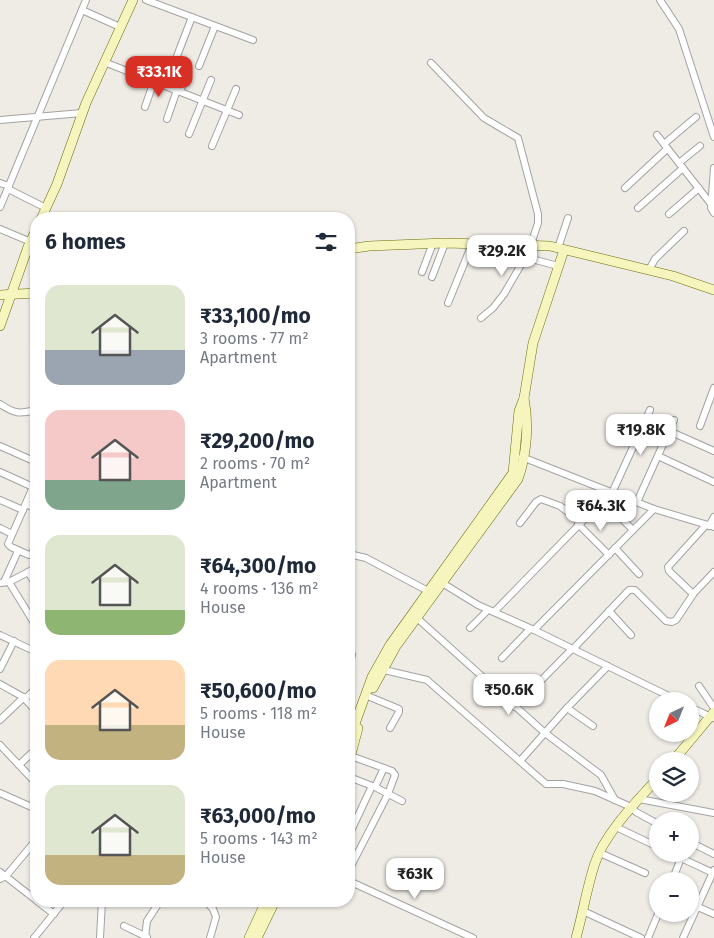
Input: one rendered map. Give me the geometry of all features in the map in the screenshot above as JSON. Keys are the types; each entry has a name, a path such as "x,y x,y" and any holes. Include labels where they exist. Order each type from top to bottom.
{"street":[{"path":"0,208 86,0"},
{"path":"44,212 58,184 82,113 133,0"},
{"path":"146,0 253,40"},
{"path":"660,0 679,30 714,137"},
{"path":"82,10 120,27"},
{"path":"177,56 192,17"},
{"path":"199,66 215,26"},
{"path":"104,62 239,115"},
{"path":"431,62 482,116 518,138 538,214 538,223 528,258 524,261 504,294 493,308 481,318"},
{"path":"167,118 186,76"},
{"path":"189,134 211,80"},
{"path":"145,107 154,81"},
{"path":"212,146 236,89"},
{"path":"0,120 82,113"},
{"path":"625,188 696,117"},
{"path":"658,135 711,204"},
{"path":"638,208 700,146"},
{"path":"714,168 711,204 714,213"},
{"path":"0,183 46,208"},
{"path":"668,214 699,188"},
{"path":"355,720 380,669 417,618 440,581 514,486 520,473 520,457 527,414 524,398 532,343 558,266 568,218"},
{"path":"0,229 30,242 0,326"},
{"path":"649,270 655,259 684,231"},
{"path":"355,248 433,243 533,244 673,276 714,290"},
{"path":"422,272 433,243"},
{"path":"432,278 445,243"},
{"path":"448,304 472,244"},
{"path":"528,258 558,266"},
{"path":"0,295 30,293"},
{"path":"700,426 714,389"},
{"path":"0,404 10,411 18,413 30,411"},
{"path":"470,628 491,611 612,492 650,410"},
{"path":"637,502 674,420"},
{"path":"669,430 714,451"},
{"path":"0,446 30,459"},
{"path":"658,456 714,482"},
{"path":"520,457 654,509 710,526"},
{"path":"0,472 30,486"},
{"path":"30,494 12,534 9,546 30,555"},
{"path":"612,509 624,497"},
{"path":"520,523 536,502 541,499 548,500 560,506 580,523 608,555"},
{"path":"0,500 23,510"},
{"path":"603,500 633,530"},
{"path":"26,504 30,506"},
{"path":"502,658 654,509"},
{"path":"693,594 669,571 668,567 710,526 714,517"},
{"path":"0,528 12,534"},
{"path":"615,548 639,574"},
{"path":"4,582 18,551"},
{"path":"355,555 366,558 428,591"},
{"path":"4,582 28,572 30,575"},
{"path":"515,707 629,590 634,589 666,621 672,622 676,620 693,594 714,572"},
{"path":"355,720 370,697 390,645 428,591 440,581"},
{"path":"440,581 491,611 661,692"},
{"path":"4,582 30,618"},
{"path":"609,611 631,635"},
{"path":"417,618 544,733 602,775 615,800"},
{"path":"0,635 30,649"},
{"path":"0,670 14,641"},
{"path":"520,761 567,708 608,666"},
{"path":"380,669 427,680 546,784 563,784 595,791 631,807 649,819"},
{"path":"0,684 24,698 30,704"},
{"path":"699,686 714,708"},
{"path":"0,720 30,693"},
{"path":"370,697 399,709 390,728"},
{"path":"567,708 593,726"},
{"path":"681,752 713,716 699,711"},
{"path":"0,745 30,777"},
{"path":"19,765 30,755"},
{"path":"355,760 384,768 392,771 395,775 388,794 355,858"},
{"path":"355,821 384,768"},
{"path":"355,779 402,801"},
{"path":"576,938 596,861 616,827 649,788"},
{"path":"0,794 30,806"},
{"path":"639,799 714,813"},
{"path":"616,827 649,843"},
{"path":"30,846 2,876 30,896"},
{"path":"699,846 714,854"},
{"path":"600,853 645,874"},
{"path":"690,862 713,872 699,905"},
{"path":"355,884 473,938"},
{"path":"45,907 54,914"},
{"path":"34,938 59,907"},
{"path":"100,938 102,907"},
{"path":"124,926 147,937 147,921 156,907"},
{"path":"210,938 216,917 211,907"},
{"path":"248,938 263,907"},
{"path":"257,938 272,907"},
{"path":"699,907 714,914"},
{"path":"584,911 641,938"},
{"path":"648,938 655,922"},
{"path":"683,938 691,922"}]}
